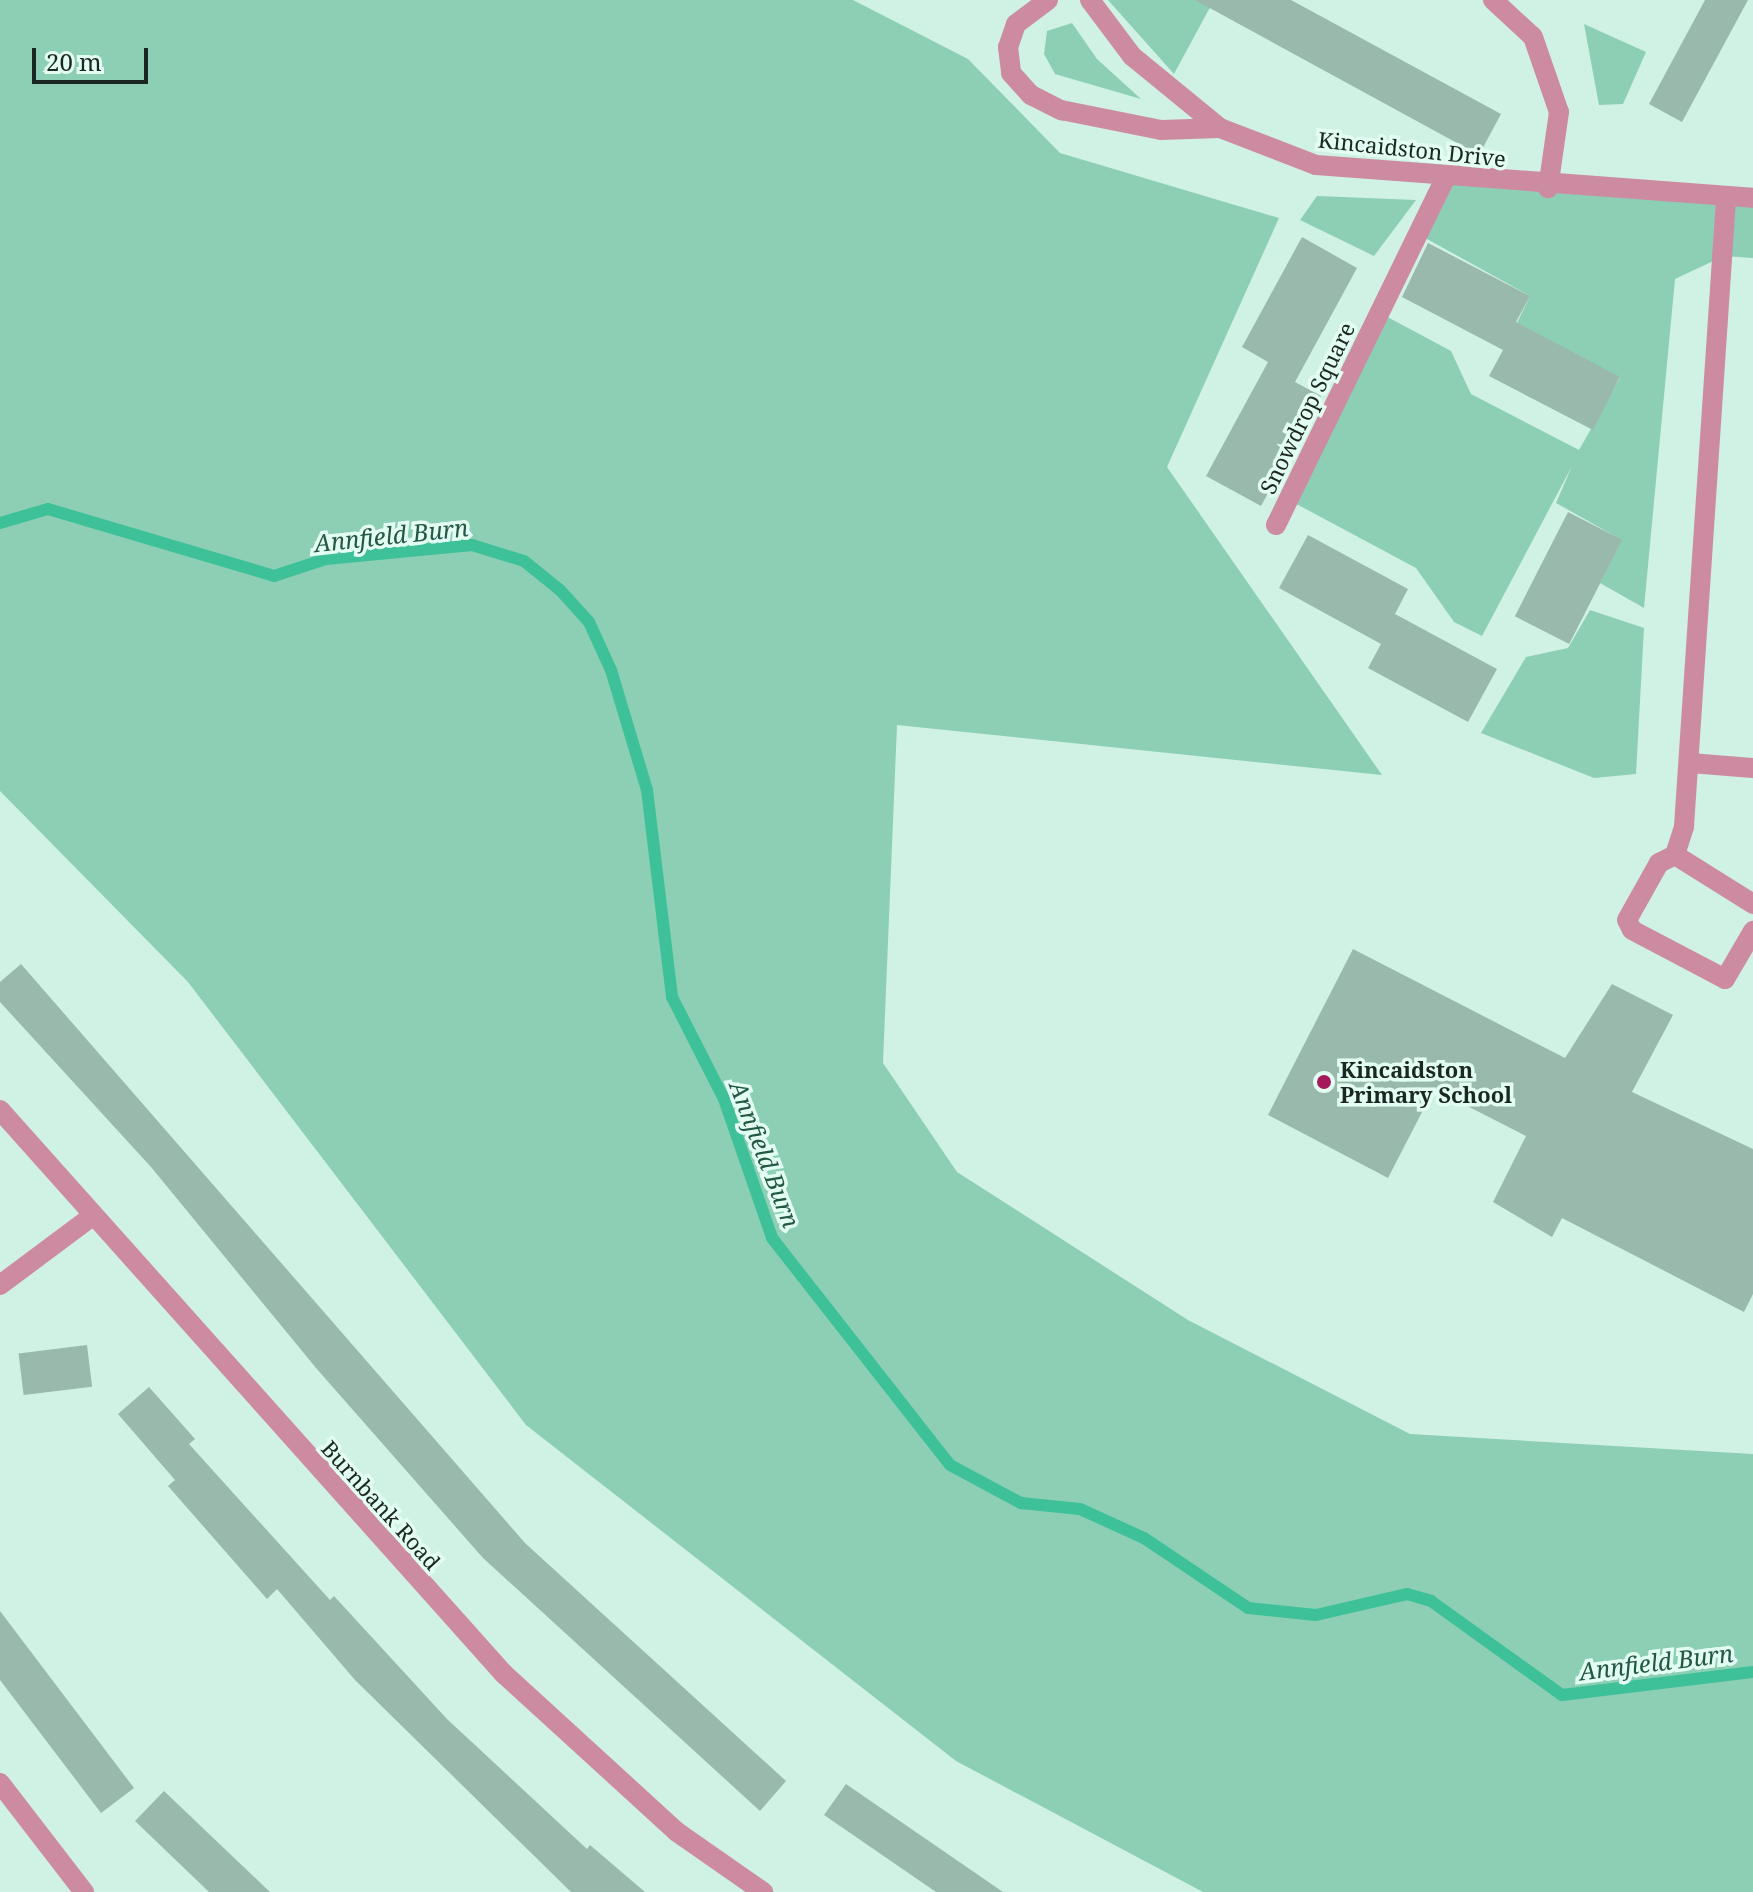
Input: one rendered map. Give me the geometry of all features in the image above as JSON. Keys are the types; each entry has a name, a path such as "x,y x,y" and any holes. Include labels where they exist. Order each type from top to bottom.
{"street":[{"path":"1048,0 1016,24 1008,47 1011,73 1031,95 1061,110 1161,130 1220,128"},
{"name":"Kincaidston Drive","path":"1090,0 1132,56 1220,128 1316,165 1548,188 1753,198"},
{"path":"1493,0 1533,37 1559,112 1548,188"},
{"name":"Snowdrop Square","path":"1276,525 1445,178"},
{"path":"1675,855 1690,763 1726,199"},
{"path":"1690,763 1753,768"},
{"path":"1675,855 1753,904"},
{"path":"1675,855 1659,863 1635,904 1627,920 1632,930 1725,979 1753,931"},
{"name":"Burnbank Road","path":"0,1110 90,1218 504,1674 677,1832 763,1892"},
{"path":"0,1285 90,1218"},
{"path":"0,1783 84,1892"}],"green space":[{"path":"0,0 853,0 968,59 1060,153 1279,218 1167,467 1382,775 897,725 883,1063 957,1172 1188,1320 1410,1434 1753,1454 1753,1892 1203,1892 956,1761 526,1425 188,982 0,791"},
{"path":"1108,0 1214,0 1174,74"},
{"path":"1072,23 1097,59 1141,99 1055,74 1044,54 1047,31"},
{"path":"1584,24 1646,52 1623,104 1599,105"},
{"path":"1445,178 1753,198 1753,258 1724,256 1675,279 1644,608 1600,583 1622,540 1556,503 1572,466 1482,636 1454,622 1416,568 1289,500 1380,313 1451,351 1471,394 1579,450 1620,378 1517,323 1530,296 1418,234"},
{"path":"1317,196 1416,200 1374,256 1300,220"},
{"path":"1590,610 1644,628 1636,774 1594,778 1481,733 1526,657 1568,648"}],"building":[{"path":"1195,0 1291,0 1501,114 1479,155"},
{"path":"1705,0 1748,0 1682,122 1649,104"},
{"path":"1302,237 1357,268 1295,382 1321,396 1261,506 1206,476 1268,362 1242,347"},
{"path":"1428,243 1530,296 1516,322 1620,377 1593,430 1489,376 1503,350 1402,297"},
{"path":"1568,512 1622,540 1569,644 1515,616"},
{"path":"1308,535 1408,589 1395,614 1497,669 1468,722 1368,668 1381,644 1279,588"},
{"path":"1353,949 1565,1058 1612,984 1673,1015 1632,1092 1753,1149 1753,1294 1744,1312 1562,1218 1552,1237 1493,1202 1526,1136 1434,1089 1388,1178 1268,1115"},
{"path":"21,964 525,1543 786,1781 760,1811 483,1558 316,1368 151,1167 0,1002 0,982"},
{"path":"87,1345 92,1387 24,1395 19,1353"},
{"path":"149,1387 195,1439 189,1444 330,1600 334,1596 447,1719 587,1849 590,1845 645,1892 571,1892 355,1680 277,1589 267,1599 168,1486 175,1480 118,1414"},
{"path":"0,1611 134,1788 101,1813 0,1680"},
{"path":"846,1784 1003,1892 936,1892 824,1815"},
{"path":"164,1791 270,1892 209,1892 135,1821"}],"waterway":[{"name":"Annfield Burn","path":"0,523 48,509 274,576 326,559 472,545 524,561 560,590 589,622 611,670 647,790 672,997 724,1099 772,1238 950,1465 1021,1503 1080,1509 1144,1538 1248,1608 1316,1615 1407,1594 1431,1601 1562,1695 1753,1672"}],"place":[{"name":"Kincaidston Primary School","path":"1324,1082"}]}
